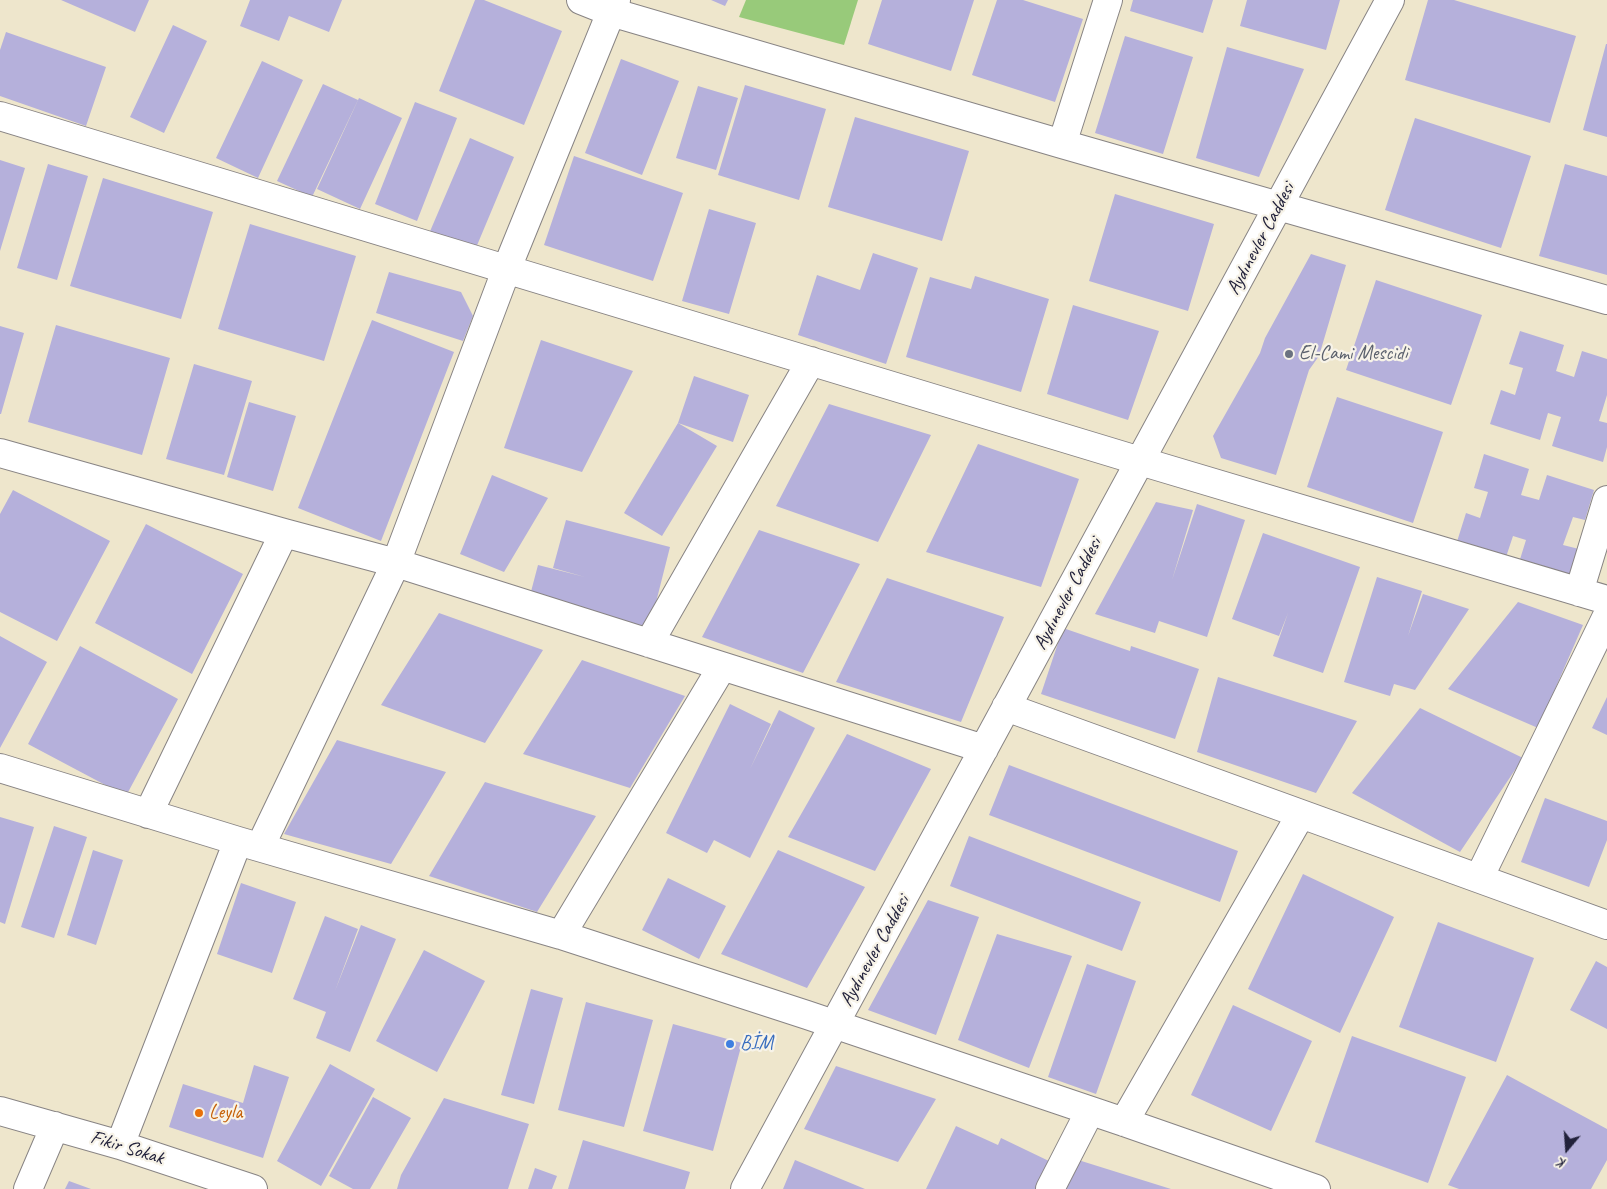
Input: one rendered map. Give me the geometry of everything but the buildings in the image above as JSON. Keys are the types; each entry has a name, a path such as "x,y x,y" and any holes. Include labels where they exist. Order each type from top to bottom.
{"street":[{"path":"581,0 614,6 1062,144 1607,300"},
{"path":"1062,144 1108,0"},
{"name":"Aydınevler Caddesi","path":"745,1189 1390,0"},
{"path":"120,1145 249,844 396,563 506,268 614,6"},
{"path":"0,116 506,268 1140,462 1607,600"},
{"path":"649,643 811,361"},
{"path":"0,453 284,534 396,563 984,749"},
{"path":"1579,592 1607,500"},
{"path":"148,814 284,534"},
{"path":"1479,878 1607,616"},
{"path":"561,935 722,666"},
{"path":"1006,707 1607,925"},
{"path":"0,768 148,814 561,935 834,1024 1124,1122 1266,1181 1316,1189"},
{"path":"1124,1122 1302,814"},
{"name":"Fikir Sokak","path":"0,1111 120,1145 253,1189"},
{"path":"1050,1189 1090,1111"},
{"path":"28,1189 55,1126"}],"green space":[{"path":"746,0 858,0 844,45 739,17"}],"place":[{"name":"El-Cami Mescidi","path":"1289,354"},
{"name":"BİM","path":"730,1044"},
{"name":"Leyla","path":"199,1113"}]}
